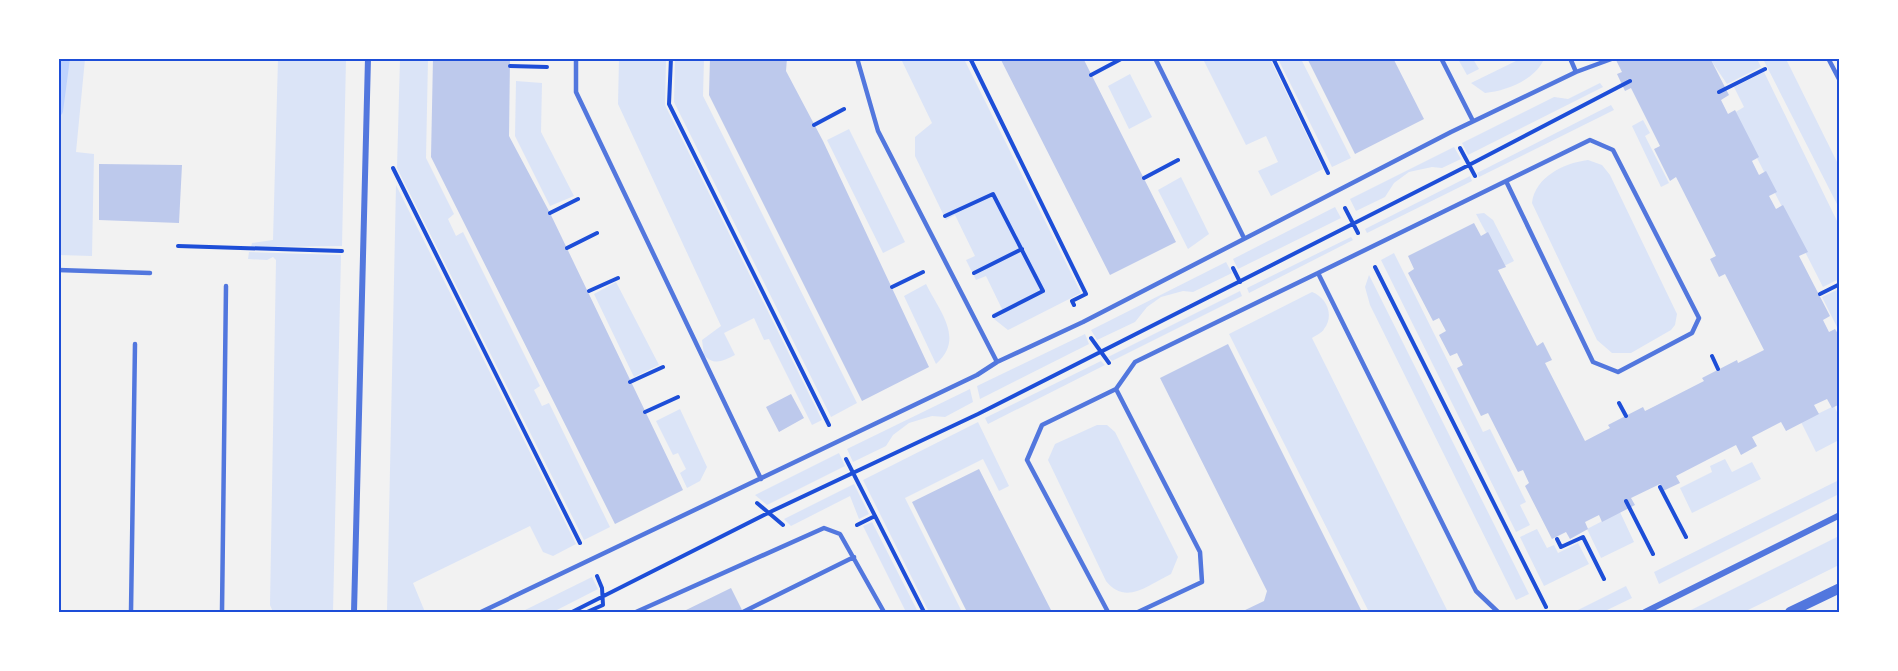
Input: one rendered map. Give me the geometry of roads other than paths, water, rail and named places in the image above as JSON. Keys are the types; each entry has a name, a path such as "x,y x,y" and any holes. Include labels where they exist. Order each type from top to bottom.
{"street":[{"path":"354,612 368,58"},
{"path":"1645,612 1839,515"},
{"path":"1790,612 1839,588"}],"lane":[{"path":"576,58 576,92 761,478"},
{"path":"857,58 857,67 879,131 997,362"},
{"path":"1155,58 1244,238"},
{"path":"1441,58 1473,121"},
{"path":"1570,58 1576,72"},
{"path":"481,612 977,375 997,362 1083,322 1473,121 1576,72 1614,58"},
{"path":"1828,58 1839,81"},
{"path":"1108,612 1027,460 1042,425 1116,389 1135,362 1590,140 1613,150 1699,318 1692,333 1618,372 1593,362 1506,181"},
{"path":"58,270 150,273"},
{"path":"1318,273 1476,591 1498,612"},
{"path":"222,612 226,286"},
{"path":"131,612 135,344"},
{"path":"1116,389 1200,552 1202,582 1138,612"},
{"path":"636,612 824,528 840,534 884,612"},
{"path":"743,612 854,557"}],"waterway":[{"path":"58,111 65,58"}]}
